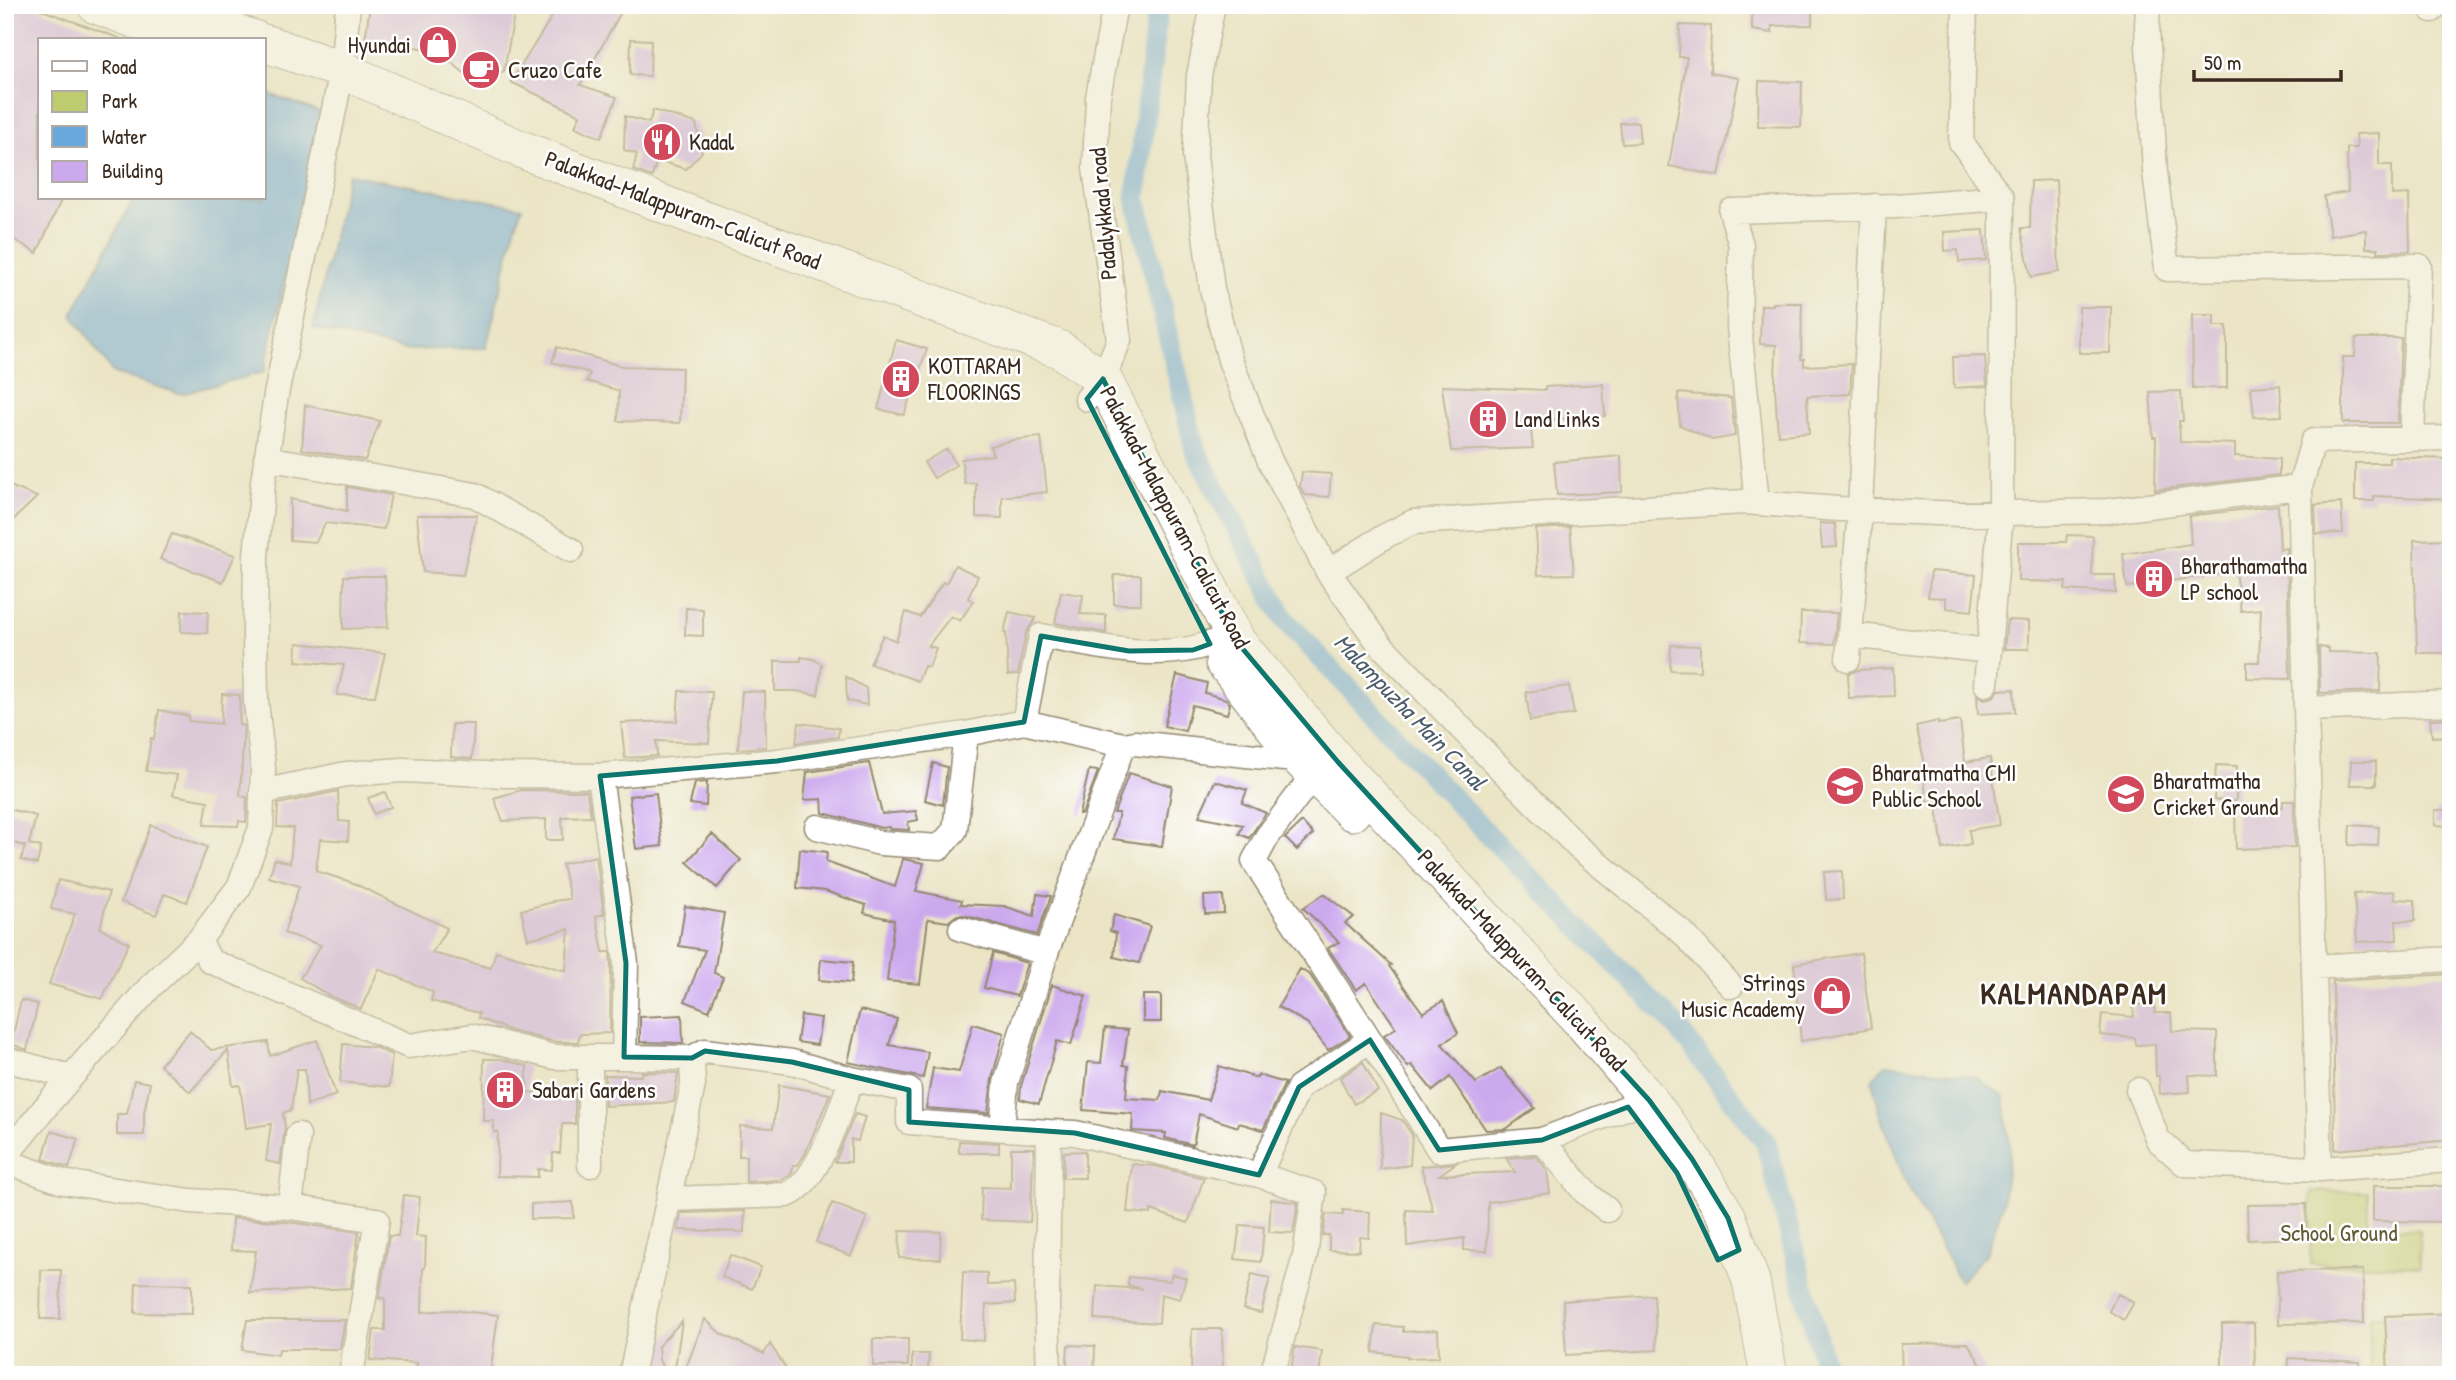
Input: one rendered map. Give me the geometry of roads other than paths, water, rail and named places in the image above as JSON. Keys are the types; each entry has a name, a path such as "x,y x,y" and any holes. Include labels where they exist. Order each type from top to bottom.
{"highway":[{"path":"96,5 185,38"},
{"path":"155,5 250,38"},
{"name":"Palakkad-Malappuram-Calicut Road","path":"266,44 340,81 694,216 1059,349 1095,389 1237,642 1338,762 1584,1023 1648,1100 1692,1159 1728,1218 1728,1255 1745,1375"},
{"name":"Palakkad-Malappuram-Calicut Road","path":"266,68 340,81"},
{"name":"Palakkad-Malappuram-Calicut Road","path":"1095,389 1094,405 1161,547 1211,643 1233,676 1306,765 1494,955 1628,1107 1677,1173 1711,1240 1751,1281 1769,1375"}],"street":[{"path":"348,5 340,81 276,395 266,458 256,555 256,701 263,768 261,828 239,887 199,940 150,987 71,1077 5,1159 63,1182 190,1201 290,1207 377,1220 351,1375"},
{"name":"Padalykkad road","path":"1095,389 1119,340 1095,168 1098,97 1115,5"},
{"path":"1213,5 1199,76 1195,156 1212,289 1230,360 1270,461 1328,572 1379,643 1489,757 1578,847 1683,933 1731,986"},
{"path":"1965,5 1961,142 2002,198 2001,513 1986,684"},
{"path":"2148,5 2155,172 2167,269 2419,266 2412,439"},
{"path":"1757,503 1739,327 1741,245 1731,211 2002,198"},
{"path":"1874,206 1860,510 1849,647 1989,651"},
{"path":"2320,1169 2301,487 2314,441 2451,438"},
{"path":"266,458 475,495 571,550"},
{"path":"1328,572 1385,536 1413,522 1744,502 1860,510 2001,513 2108,511 2301,487"},
{"path":"1024,722 1041,636 1129,651 1193,650 1211,643"},
{"path":"2306,709 2451,703"},
{"path":"262,792 346,774 403,770 600,776 777,761 966,734 1024,722 1123,745 1135,743 1284,759 1306,765 1254,861 1439,1150 1542,1140 1628,1107"},
{"path":"817,827 880,843 940,847 955,830 966,734"},
{"path":"1002,1129 1006,1083 1046,953 1123,745"},
{"path":"600,776 626,963 624,1057"},
{"path":"961,929 1046,953"},
{"path":"199,940 210,961 409,1046 472,1036 554,1057 692,1058 705,1051 792,1062 852,1079 909,1090 909,1122 1076,1133 1259,1175 1314,1193 1305,1256 1272,1375"},
{"path":"2315,967 2451,959"},
{"path":"1259,1175 1299,1087 1370,1040"},
{"path":"590,1057 590,1165"},
{"path":"631,1375 693,1085 692,1058"},
{"path":"5,1059 71,1077"},
{"path":"669,1199 787,1195 795,1192 814,1173 852,1079"},
{"path":"2138,1090 2158,1140 2185,1164 2320,1169 2451,1160"},
{"path":"1049,1132 1049,1375"},
{"path":"290,1207 298,1135"},
{"path":"1542,1140 1584,1192 1607,1210"}],"water":[{"path":"266,93 322,113 264,372 181,394 113,373 72,315 133,200 266,200"},
{"path":"348,174 522,207 486,348 405,350 313,328"},
{"path":"1886,1064 1974,1076 2004,1097 2010,1149 2002,1207 1986,1254 1960,1281 1906,1183 1881,1116 1872,1080"}],"waterway":[{"name":"Malampuzha Main Canal","path":"1158,5 1136,198 1195,450 1285,620 1466,812 1676,1026 1766,1143 1827,1375"}],"place":[{"name":"Hyundai","path":"438,45"},
{"name":"Cruzo Cafe","path":"481,70"},
{"name":"Kadal","path":"662,142"},
{"name":"KOTTARAM FLOORINGS","path":"901,379"},
{"name":"Land Links","path":"1488,419"},
{"name":"Bharathamatha LP school","path":"2154,579"},
{"name":"Bharatmatha CMI Public School","path":"1845,786"},
{"name":"Bharatmatha Cricket Ground","path":"2126,794"},
{"name":"Strings Music Academy","path":"1832,996"},
{"name":"Sabari Gardens","path":"505,1090"}],"district":[{"name":"KALMANDAPAM","path":"2074,994"}],"park label":[{"name":"School Ground","path":"2339,1233"}]}
